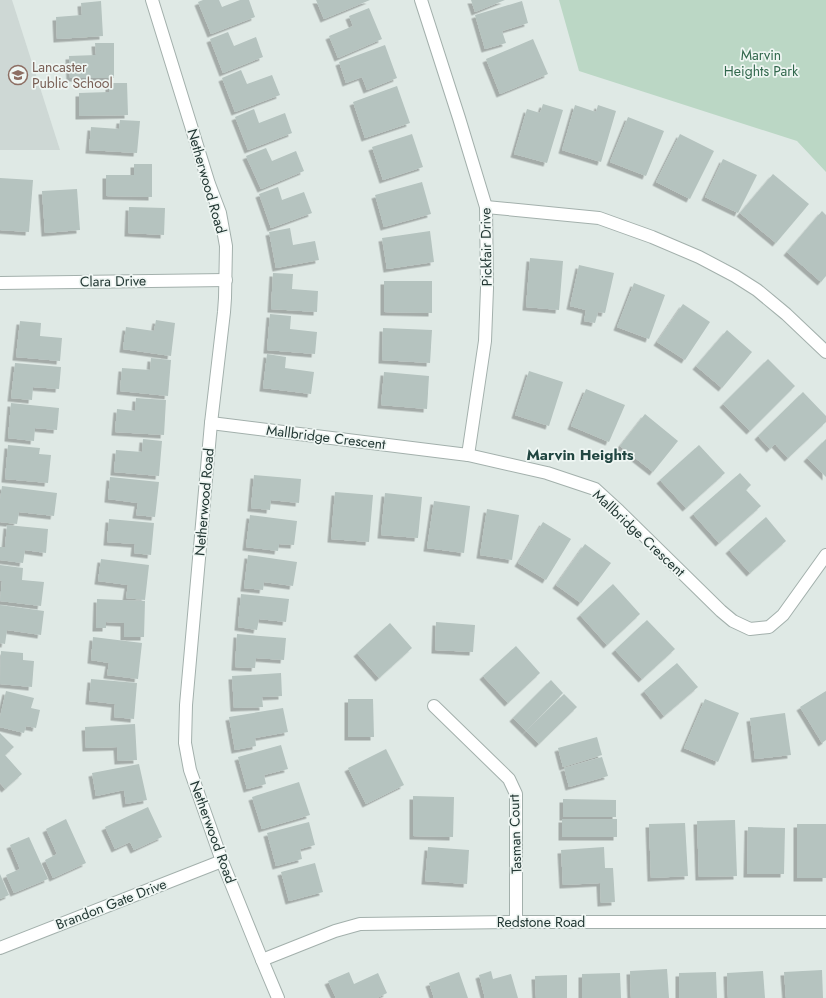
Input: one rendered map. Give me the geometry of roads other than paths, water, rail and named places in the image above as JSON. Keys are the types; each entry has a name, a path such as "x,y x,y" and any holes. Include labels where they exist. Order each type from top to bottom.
{"street":[{"name":"Netherwood Road","path":"152,0 209,184 220,213 226,246 224,312 211,423 186,705 185,743 190,770 222,861 278,998"},
{"name":"Pickfair Drive","path":"421,0 486,207 487,288 485,341 468,455"},
{"path":"486,207 599,218 686,251 735,276 757,290 786,314 826,352"},
{"name":"Clara Drive","path":"0,282 226,280"},
{"name":"Mallbridge Crescent","path":"211,423 468,455 547,473 595,489 620,511 721,611 734,621 750,629 769,627 783,615 826,555"},
{"name":"Tasman Court","path":"434,706 509,779 516,794 516,922"},
{"name":"Brandon Gate Drive","path":"0,948 222,861"},
{"name":"Redstone Road","path":"262,960 335,931 360,924 516,922 826,922"}],"place":[{"name":"Lancaster Public School","path":"18,75"}],"district":[{"name":"Marvin Heights","path":"580,455"}],"park label":[{"name":"Marvin Heights Park","path":"761,64"}]}
